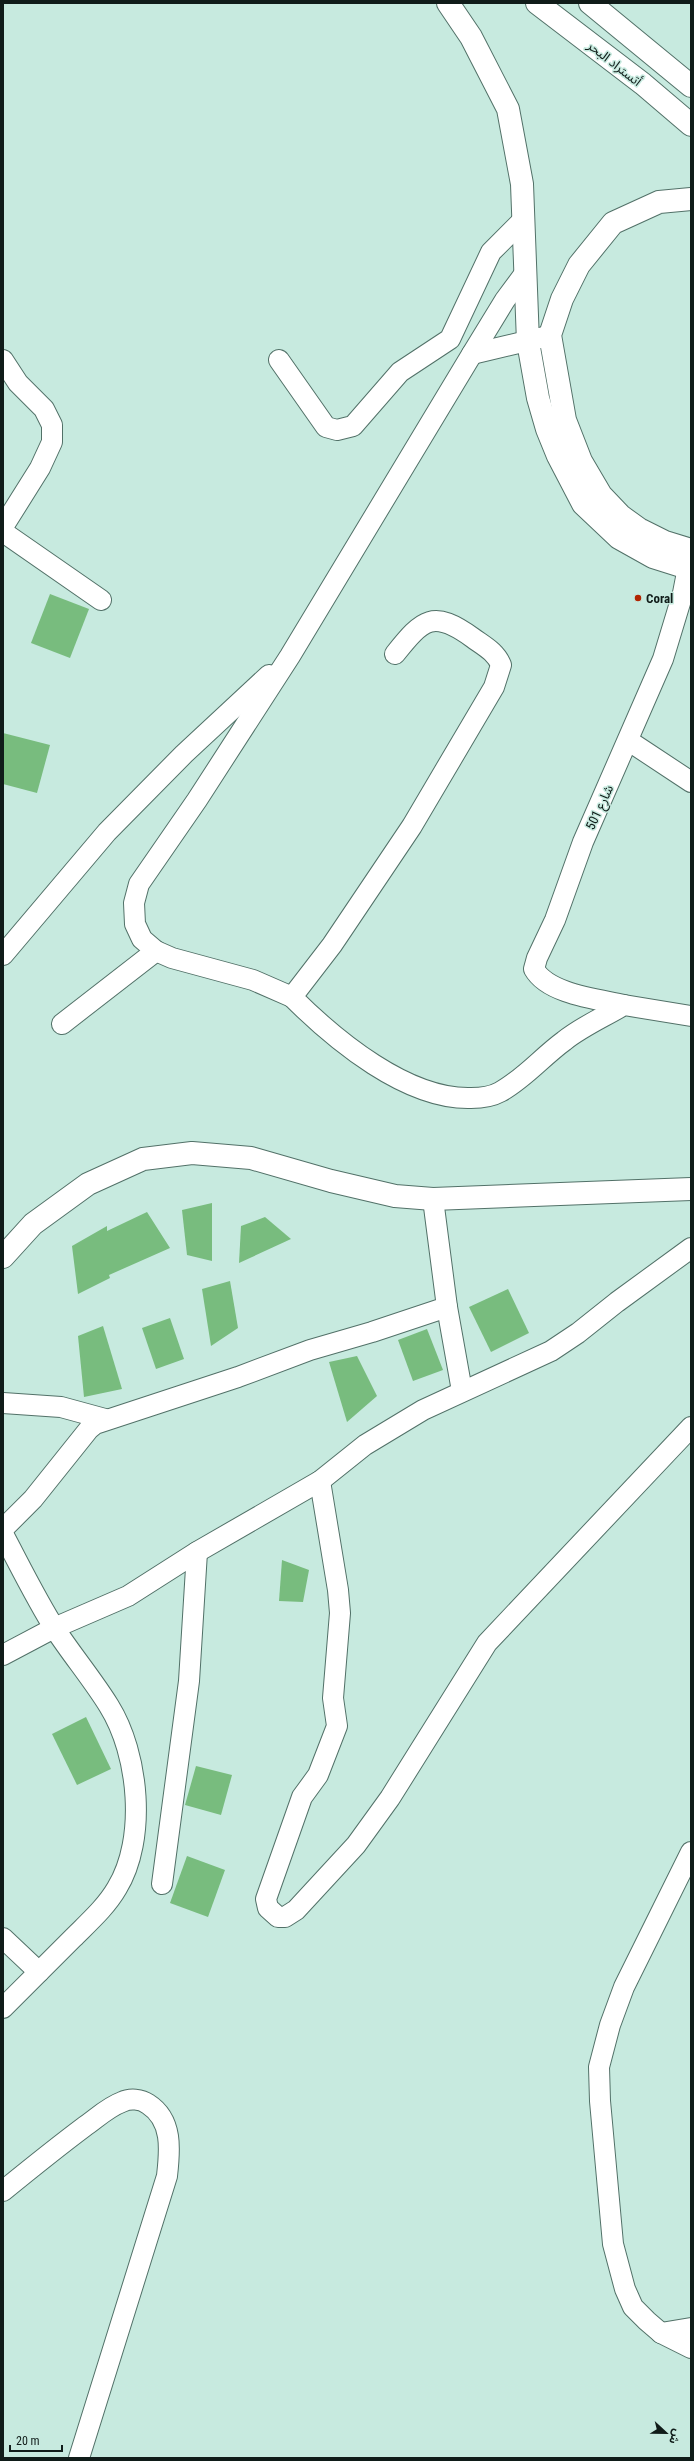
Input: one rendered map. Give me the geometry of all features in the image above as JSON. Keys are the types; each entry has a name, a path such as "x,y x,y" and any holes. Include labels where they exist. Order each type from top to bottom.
{"main road":[{"path":"448,3 471,37 508,109 522,184 528,342 538,398 547,429 583,504 619,538 653,557 690,563"},
{"name":"أتستراد البحر","path":"537,3 643,84 691,125"},
{"path":"590,3 691,86"},
{"path":"690,563 665,542 639,529 621,516 601,495 581,461 565,420 550,335 562,299 579,265 613,223 659,202 691,199"},
{"path":"3,1257 34,1224 88,1184 143,1159 192,1153 251,1158 331,1181 395,1196 433,1199 691,1188"}],"street":[{"path":"279,360 326,427 337,430 353,426 400,372 450,339 491,252 523,220"},
{"path":"525,273 505,300 290,656 139,884 134,903 135,924 142,939 156,951 172,958 253,980 292,998 317,1022 364,1057 398,1078 428,1092 456,1098 483,1098 499,1093 565,1040 624,1005 691,1016"},
{"path":"472,354 528,342 550,335"},
{"path":"3,360 18,383 44,409 52,425 52,442 40,468 3,527"},
{"path":"3,532 101,600"},
{"name":"شارع 501","path":"624,1005 556,988 545,983 534,969 537,958 555,920 583,842 629,741 663,659 681,600 690,563"},
{"path":"292,998 332,945 412,826 494,687 501,665 492,651 460,628 444,621 435,620 418,627 395,654"},
{"path":"3,955 107,832 184,754 290,656"},
{"path":"629,741 691,782"},
{"path":"62,1024 156,951"},
{"path":"433,1199 447,1307 462,1391"},
{"path":"3,1655 54,1628 128,1596 197,1552 320,1481 365,1445 423,1410 462,1391 526,1364 550,1351 578,1333 616,1302 691,1248"},
{"path":"3,1529 33,1499 89,1429 105,1419 238,1377 310,1350 372,1332 447,1307"},
{"path":"3,1403 68,1408 105,1419"},
{"path":"320,1481 338,1590 340,1613 333,1698 337,1726 318,1774 302,1797 266,1899 268,1908 278,1917 285,1918 296,1910 356,1844 390,1798 488,1643 691,1428"},
{"path":"3,1534 54,1628 109,1706 124,1739 136,1800 136,1838 131,1857 117,1888 101,1910 3,2008"},
{"path":"162,1884 189,1681 197,1552"},
{"path":"691,1852 624,1987 610,2025 600,2067 600,2101 612,2244 625,2289 633,2307 661,2333 691,2348"},
{"path":"3,1938 39,1972"},
{"path":"3,2191 109,2108 124,2101 136,2099 146,2103 155,2109 166,2127 169,2153 166,2176 79,2458"},
{"path":"661,2333 691,2328"}],"building":[{"path":"50,594 89,609 70,658 31,643"},
{"path":"3,733 50,745 37,793 3,784"},
{"path":"212,1203 212,1261 187,1255 182,1210"},
{"path":"147,1212 170,1248 109,1275 110,1278 78,1294 72,1246 107,1226 107,1231"},
{"path":"265,1217 291,1239 239,1263 241,1226"},
{"path":"230,1281 238,1328 211,1346 202,1289"},
{"path":"508,1289 529,1333 491,1352 469,1307"},
{"path":"170,1318 184,1359 156,1369 142,1328"},
{"path":"103,1326 122,1389 84,1397 78,1336"},
{"path":"427,1329 443,1370 413,1381 398,1340"},
{"path":"357,1356 377,1396 347,1422 329,1362"},
{"path":"282,1560 309,1570 303,1602 279,1601"},
{"path":"86,1717 111,1769 77,1785 52,1734"},
{"path":"196,1766 232,1775 221,1815 185,1805"},
{"path":"187,1856 225,1870 208,1917 170,1903"}],"place":[{"name":"Coral","path":"638,598"}]}
